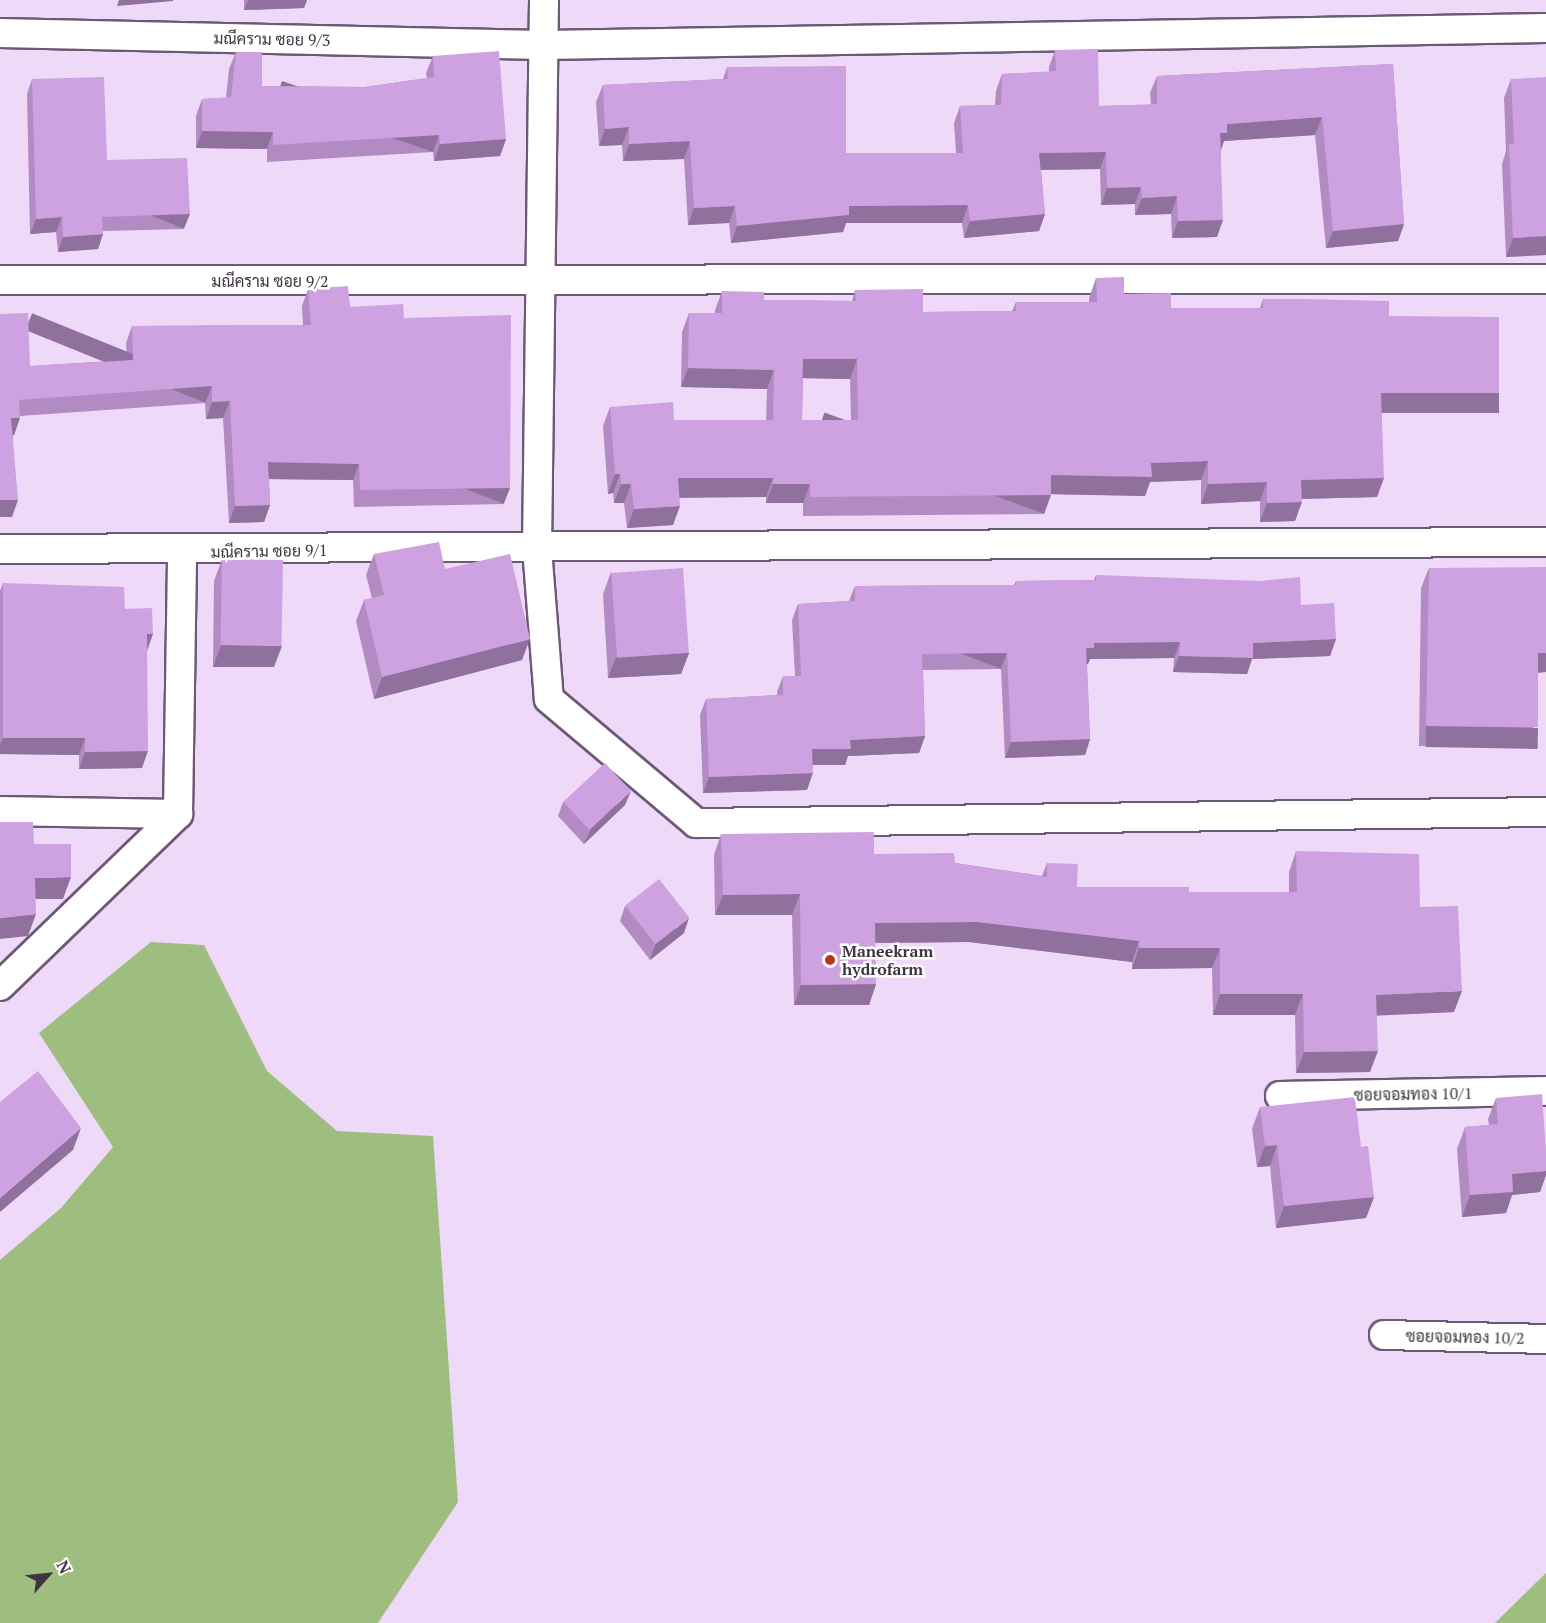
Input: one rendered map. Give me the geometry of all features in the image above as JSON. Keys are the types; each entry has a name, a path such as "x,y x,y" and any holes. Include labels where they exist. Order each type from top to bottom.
{"street":[{"path":"544,0 537,548 549,699 696,823 1546,812"},
{"name":"มณีคราม ซอย 9/3","path":"0,33 543,45 1546,28"},
{"name":"มณีคราม ซอย 9/2","path":"0,280 541,282 1546,279"},
{"name":"มณีคราม ซอย 9/1","path":"0,549 182,552 1546,542"},
{"path":"0,986 178,814 182,552"},
{"path":"0,811 178,814"},
{"name":"ซอยจอมทอง 10/1","path":"1280,1096 1546,1091"},
{"name":"ซอยจอมทอง 10/2","path":"1384,1335 1546,1339"}],"green space":[{"path":"151,942 204,945 267,1071 337,1131 433,1136 458,1502 378,1623 0,1623 0,1260 61,1208 113,1147 39,1033"},
{"path":"1546,1573 1546,1623 1495,1623"}],"building":[{"path":"1098,49 1099,106 1157,104 1157,76 1393,64 1404,224 1333,231 1322,117 1227,124 1227,133 1220,133 1223,220 1178,221 1177,196 1142,198 1141,187 1107,188 1106,152 1039,153 1045,214 970,221 968,205 849,206 849,215 737,226 735,206 694,208 690,141 629,144 629,127 605,129 603,85 728,79 727,67 846,66 846,153 963,153 960,106 1001,105 1002,74 1056,71 1055,50"},
{"path":"499,51 506,139 440,144 439,135 273,145 273,132 202,131 202,99 231,97 236,52 262,52 262,86 365,87 434,77 433,56"},
{"path":"104,77 107,160 187,158 190,214 102,217 103,234 63,237 62,217 36,219 32,79"},
{"path":"1546,77 1546,236 1513,238 1509,144 1514,144 1511,79"},
{"path":"1124,277 1124,294 1171,293 1171,308 1263,308 1263,299 1389,301 1389,316 1499,317 1499,393 1381,393 1384,478 1301,480 1302,502 1267,503 1267,482 1208,484 1208,461 1151,463 1152,477 1051,475 1051,495 810,497 810,484 773,484 773,478 678,478 680,506 634,509 631,484 621,484 620,474 615,474 610,407 673,402 674,420 773,420 774,370 688,368 689,313 722,313 722,291 764,292 764,300 856,301 855,290 923,289 923,312 1016,311 1016,302 1097,302 1096,278","holes":["803,359 857,359 858,420 802,420"]},
{"path":"348,286 350,307 403,304 404,318 511,315 510,488 360,490 359,464 268,462 270,505 235,506 230,401 212,402 212,386 19,400 20,418 11,418 18,500 0,500 0,314 28,313 30,366 133,360 132,326 311,325 308,289"},
{"path":"439,542 445,569 510,554 530,639 382,677 364,600 384,595 374,554"},
{"path":"222,559 283,560 281,646 220,645"},
{"path":"1546,567 1546,653 1538,653 1538,727 1426,726 1429,568"},
{"path":"683,568 689,653 617,658 611,573"},
{"path":"1096,575 1260,581 1300,577 1301,605 1334,603 1336,639 1253,643 1253,658 1179,656 1180,642 1094,643 1094,648 1086,648 1090,739 1011,742 1007,653 922,654 925,736 850,740 851,749 812,749 813,773 709,777 706,699 783,695 783,676 801,676 798,604 855,601 855,586 1016,585 1016,581 1096,580"},
{"path":"3,583 124,587 125,609 152,608 153,634 147,634 148,751 85,752 85,738 3,738"},
{"path":"605,763 631,791 589,830 563,802"},
{"path":"0,822 33,822 34,844 71,844 71,877 35,878 36,914 0,918"},
{"path":"874,832 874,854 954,853 955,863 1047,877 1047,863 1078,864 1077,887 1189,887 1189,892 1297,892 1296,851 1419,854 1420,907 1458,906 1462,991 1376,995 1378,1051 1304,1052 1303,994 1220,994 1220,948 1139,948 1139,941 977,922 875,923 876,984 801,985 800,894 723,895 721,834"},
{"path":"659,879 689,918 655,944 625,905"},
{"path":"38,1071 81,1128 0,1198 0,1102"},
{"path":"1542,1094 1546,1171 1512,1174 1513,1192 1470,1195 1465,1127 1498,1124 1496,1098"},
{"path":"1355,1097 1361,1147 1368,1146 1374,1197 1284,1206 1277,1145 1265,1146 1260,1107"}],"place":[{"name":"Maneekram hydrofarm","path":"830,960"}]}
